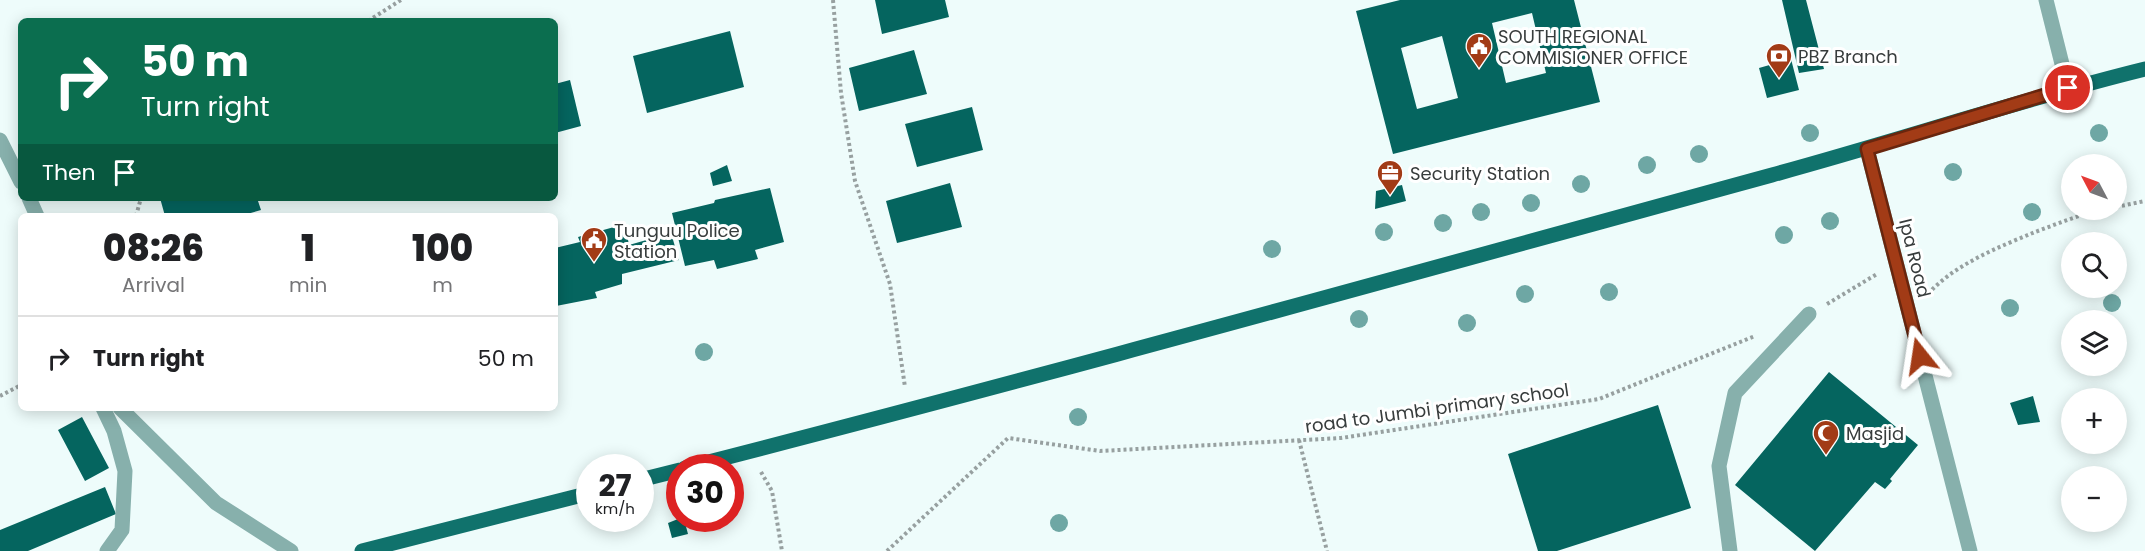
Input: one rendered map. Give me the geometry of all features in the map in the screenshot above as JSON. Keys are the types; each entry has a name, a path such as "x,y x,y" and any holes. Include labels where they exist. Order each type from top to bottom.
{"main road":[{"path":"741,454 1867,149 2068,88 2145,69"},
{"path":"362,551 576,497"}],"street":[{"path":"2046,0 2068,88"},
{"path":"0,140 18,176"},
{"name":"Ipa Road","path":"1867,149 1970,551"},
{"path":"1730,551 1719,466 1735,393 1809,314"},
{"path":"104,411 114,431 125,471 122,530 107,551"},
{"path":"123,411 216,503 291,551"}],"path":[{"path":"373,18 401,0"},
{"path":"833,0 841,93 855,181 890,284 908,409"},
{"path":"2127,205 2145,201"},
{"path":"1909,314 1935,286 1985,253 2066,220"},
{"path":"1809,314 1896,262"},
{"name":"road to Jumbi primary school","path":"887,551 1008,438 1100,452 1341,438 1599,399 1765,332"},
{"path":"0,396 18,387"},
{"path":"1299,440 1328,551"},
{"path":"749,452 772,491 782,551"}],"building":[{"path":"875,0 945,0 949,17 882,34"},
{"path":"1400,0 1574,0 1600,102 1393,154 1356,11","holes":["1532,13 1546,73 1506,83 1492,23","1442,36 1458,98 1417,109 1401,48"]},
{"path":"1782,0 1806,0 1824,69 1799,73"},
{"path":"730,31 744,87 647,113 633,56"},
{"path":"914,50 927,94 859,111 849,68"},
{"name":"PBZ Branch","path":"1791,59 1799,90 1767,98 1759,68"},
{"path":"570,80 581,126 558,132 558,83"},
{"path":"972,107 983,150 917,167 905,124"},
{"path":"727,165 732,181 713,186 710,173"},
{"path":"950,183 962,227 897,243 886,201"},
{"name":"Security Station","path":"1402,185 1406,201 1375,209 1376,191"},
{"path":"770,188 784,242 755,250 758,259 717,269 714,260 685,266 672,213 714,203 715,200"},
{"path":"161,201 258,201 261,210 250,213 164,213"},
{"path":"625,224 629,245 671,233 679,260 622,274 622,284 595,292 597,298 558,306 558,247 580,242 578,237"},
{"path":"1829,372 1918,445 1890,479 1892,481 1885,489 1875,482 1815,551 1735,485"},
{"path":"2033,396 2040,422 2018,425 2010,403"},
{"path":"1658,405 1691,508 1557,551 1538,551 1508,454"},
{"path":"82,417 109,468 85,481 58,430"},
{"path":"105,487 116,514 28,551 0,551 0,530"},
{"path":"670,532 687,532 688,534 672,538"}],"place":[{"name":"SOUTH REGIONAL COMMISIONER OFFICE","path":"1479,69"},
{"name":"PBZ Branch","path":"1779,79"},
{"name":"Security Station","path":"1390,196"},
{"name":"Tunguu Police Station","path":"594,263"},
{"name":"Masjid","path":"1826,456"}],"route":[{"path":"1920,356 1867,149 2068,88"}]}
